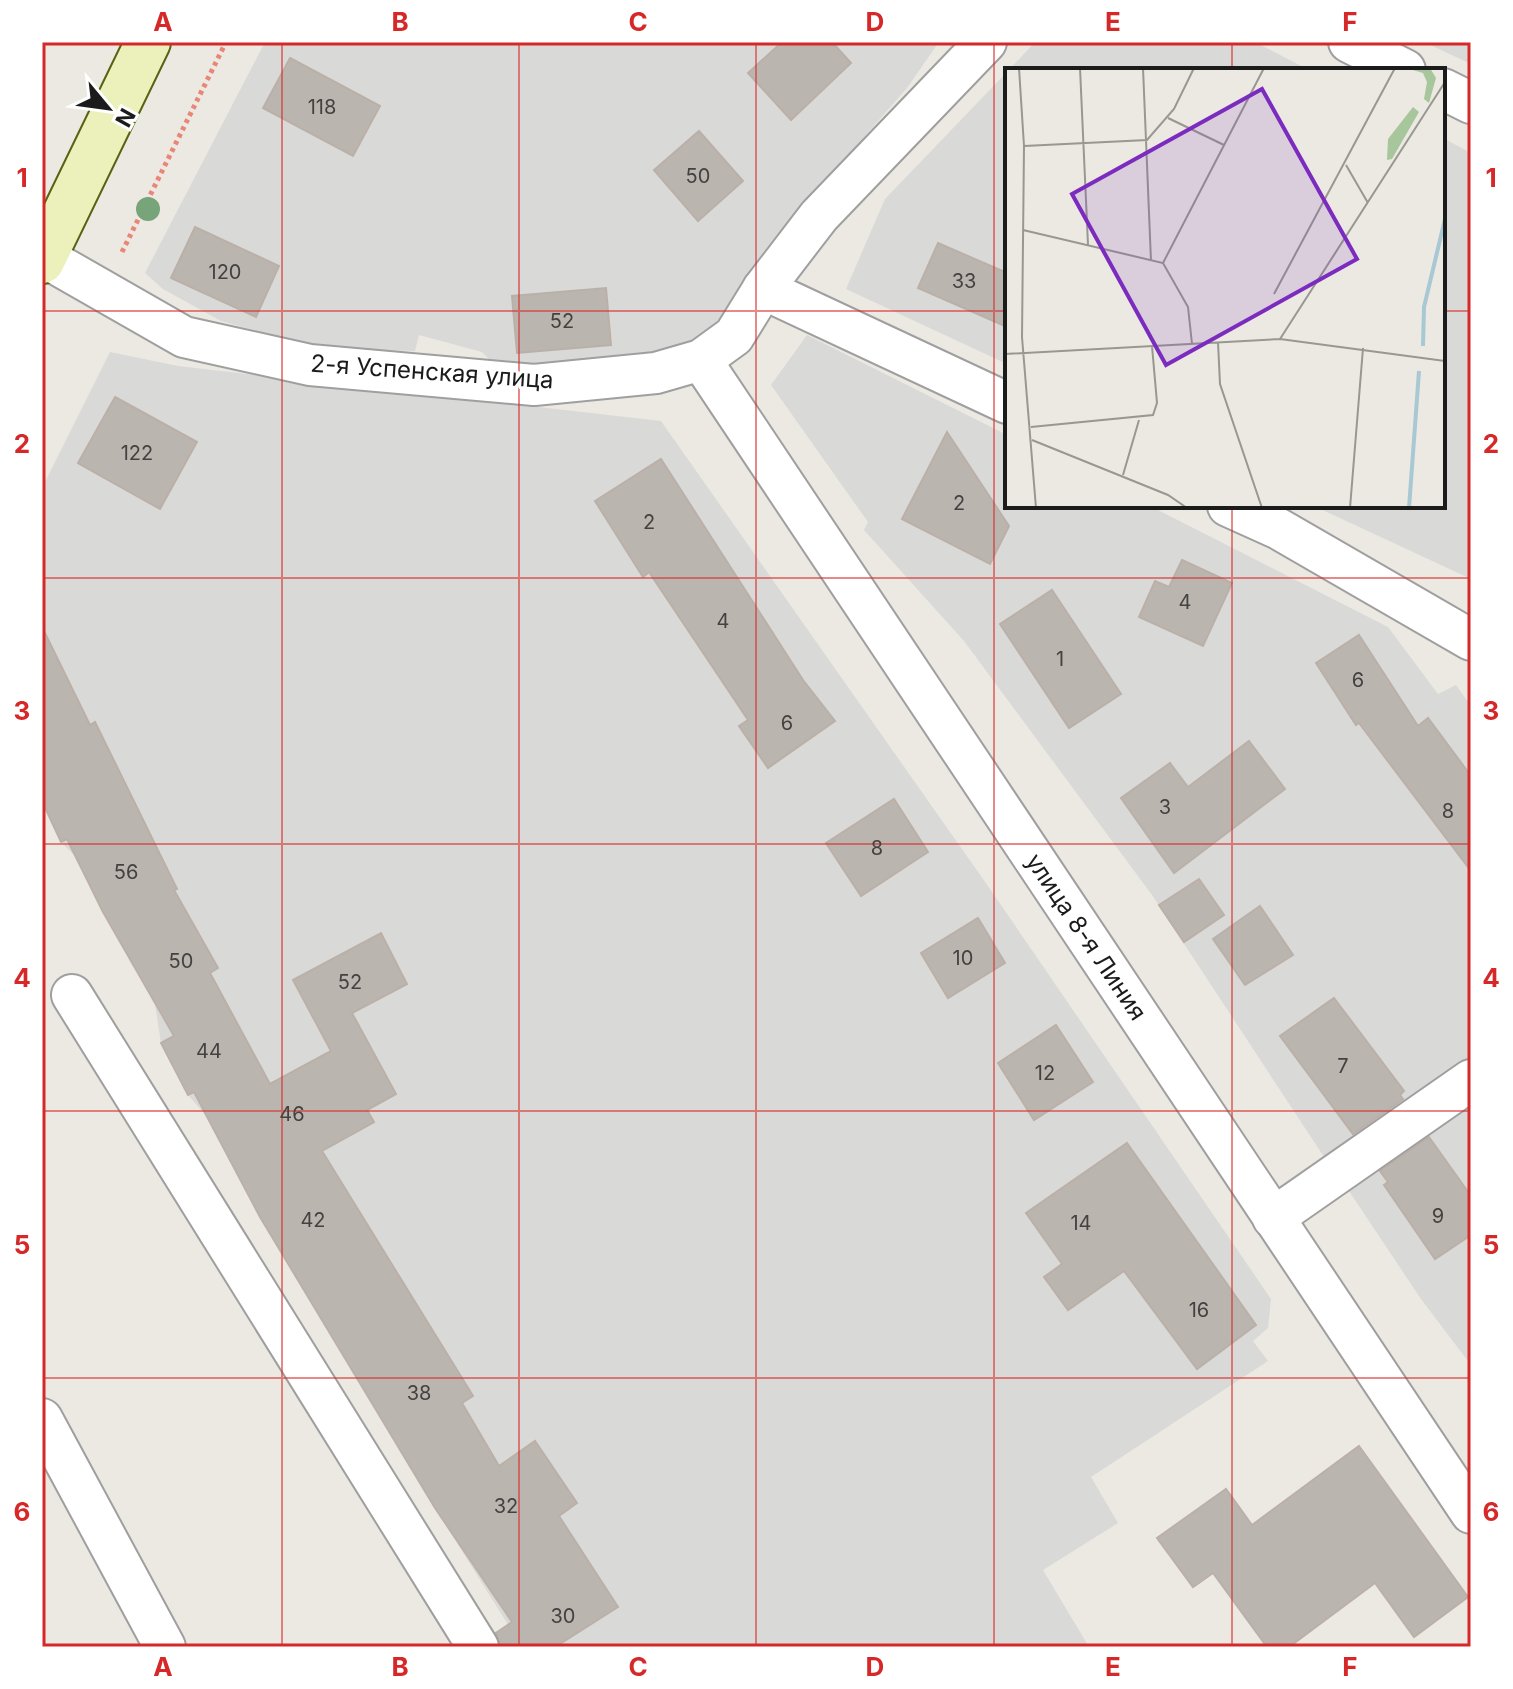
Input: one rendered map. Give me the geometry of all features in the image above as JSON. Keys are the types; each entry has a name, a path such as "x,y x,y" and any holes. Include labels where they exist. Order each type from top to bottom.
{"main road":[{"path":"43,259 148,42"}],"street":[{"name":"2-я Успенская улица","path":"43,259 184,337 310,365 534,385 656,373 701,360 734,336 763,289 819,216 986,42"},
{"path":"1349,42 1401,68"},
{"path":"1445,90 1471,103"},
{"path":"763,289 1005,402"},
{"name":"улица 8-я Линия","path":"701,360 1471,1513"},
{"path":"1232,508 1279,529 1471,640"},
{"path":"72,995 478,1647"},
{"path":"1273,1218 1471,1080"},
{"path":"42,1419 165,1647"}],"path":[{"path":"102,291 226,42"}],"shaded area":[{"path":"265,42 939,42 907,88 809,200 712,334 671,356 635,361 497,367 482,352 419,335 415,351 315,348 221,321 163,289 145,273"},
{"path":"1035,42 1255,42 1305,68 1011,68"},
{"path":"1424,42 1471,42 1471,64"},
{"path":"1005,74 1005,363 846,289 885,199"},
{"path":"1445,139 1471,153 1471,579 1318,508 1445,508"},
{"path":"807,335 1005,434 1005,508 1154,508 1388,627 1438,694 1456,685 1471,706 1471,1058 1328,1163 1152,895 964,641 864,530 868,522 771,385"},
{"path":"110,352 178,366 661,421 990,889 1271,1299 1268,1328 1253,1341 1268,1361 1091,1477 1118,1523 1043,1570 1089,1647 522,1647 435,1508 208,1118 188,1095 161,1043 155,1004 75,856 61,842 42,801 42,488"},
{"path":"1471,1094 1471,1365 1421,1299 1345,1185"}],"building":[{"path":"782,42 832,42 851,63 791,120 748,73"},
{"path":"290,58 380,106 353,156 263,108"},
{"path":"699,131 743,181 698,221 654,170"},
{"path":"195,227 279,266 256,317 171,278"},
{"path":"938,243 1005,272 1005,326 918,288"},
{"path":"606,288 611,345 517,353 512,296"},
{"path":"115,397 197,442 160,509 78,463"},
{"path":"947,432 1009,526 990,564 902,519"},
{"path":"661,459 803,680 835,721 768,768 739,726 748,720 649,572 643,577 595,501"},
{"path":"1182,560 1232,583 1203,646 1139,617 1155,581 1169,587"},
{"path":"1052,590 1121,694 1069,728 1000,624"},
{"path":"42,627 90,725 95,722 177,889 174,890 218,968 210,973 270,1084 331,1051 293,980 381,933 407,984 352,1013 396,1094 367,1110 374,1122 322,1151 473,1396 462,1403 499,1466 535,1441 577,1503 559,1516 618,1607 555,1647 501,1647 496,1633 512,1622 435,1508 260,1217 194,1092 188,1095 161,1043 174,1036 103,912 67,839 61,842 42,801"},
{"path":"1359,635 1418,726 1428,718 1471,776 1471,871 1359,723 1356,725 1316,663"},
{"path":"1249,741 1285,789 1174,873 1121,798 1170,763 1188,787"},
{"path":"894,799 928,852 861,896 826,843"},
{"path":"1199,879 1224,915 1184,942 1159,905"},
{"path":"1260,906 1293,955 1245,985 1213,939"},
{"path":"978,918 1005,963 948,998 921,953"},
{"path":"1334,998 1404,1091 1400,1095 1403,1099 1353,1134 1280,1036"},
{"path":"1056,1025 1093,1082 1034,1120 998,1063"},
{"path":"1429,1137 1471,1196 1471,1235 1435,1259 1384,1185 1388,1182 1380,1171"},
{"path":"1127,1143 1256,1325 1197,1369 1124,1271 1068,1310 1044,1277 1062,1264 1026,1213"},
{"path":"1359,1446 1468,1597 1414,1637 1375,1583 1289,1647 1267,1647 1213,1573 1193,1587 1157,1538 1226,1489 1252,1525"}]}
